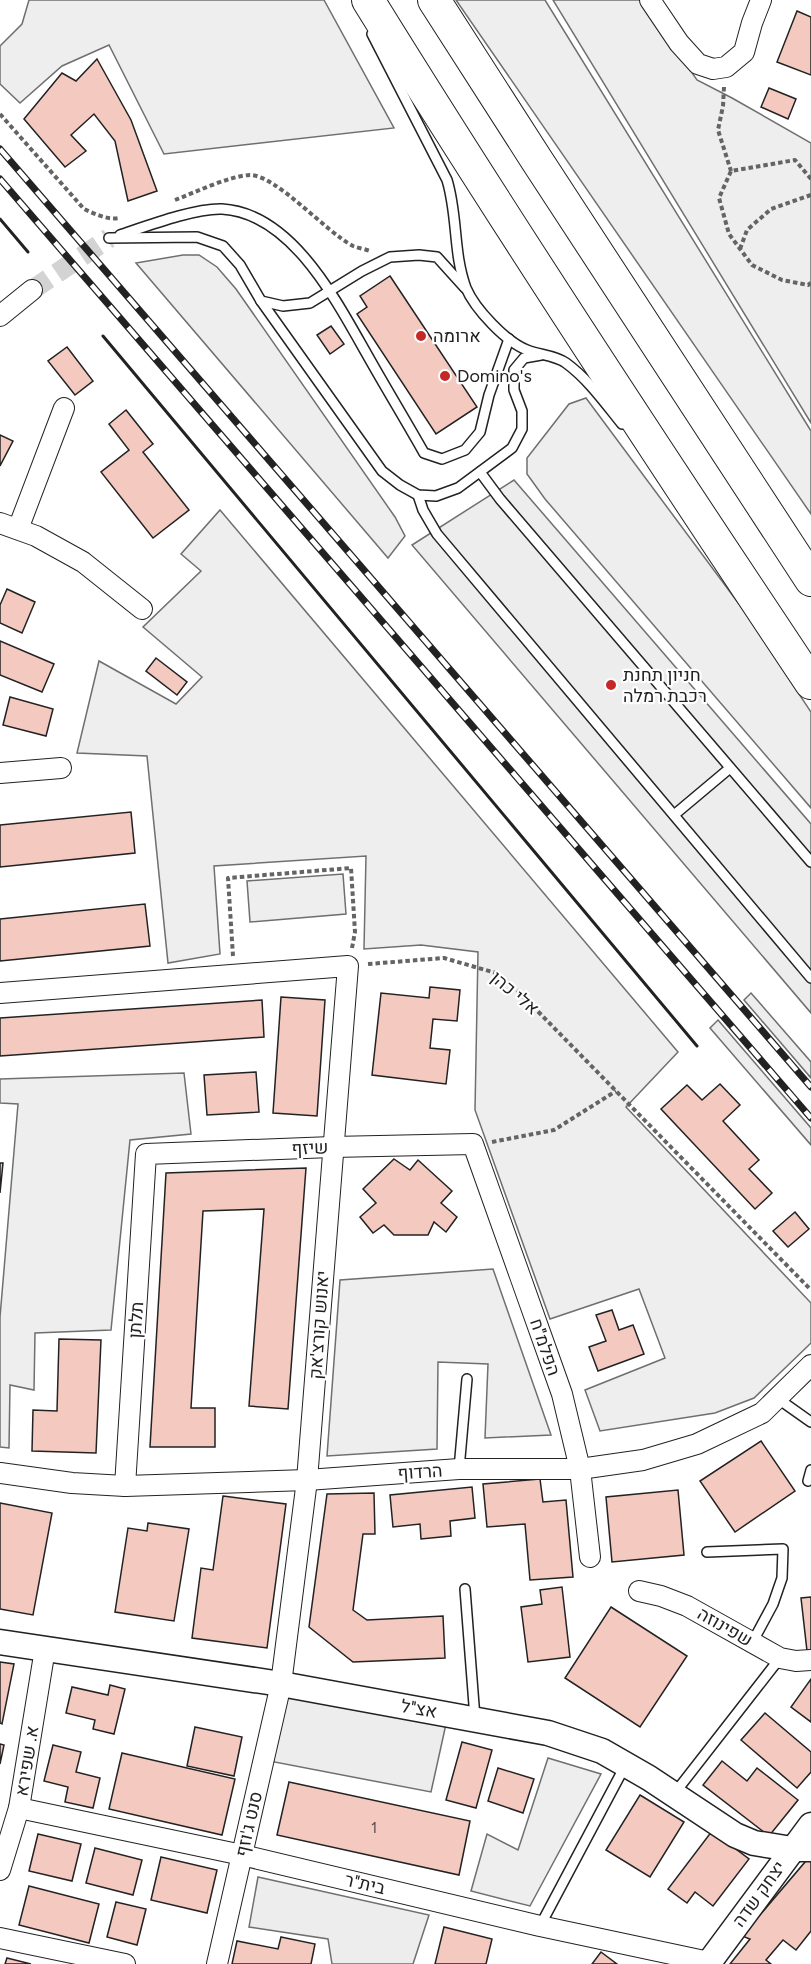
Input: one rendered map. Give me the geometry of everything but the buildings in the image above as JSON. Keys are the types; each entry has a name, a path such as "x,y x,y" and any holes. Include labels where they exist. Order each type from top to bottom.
{"highway":[{"path":"434,0 811,580"},
{"path":"366,11 450,133 811,683"}],"street":[{"path":"650,0 679,43 698,64 713,69 726,67 744,52 761,0"},
{"path":"1,314 32,290"},
{"path":"64,408 9,526 36,536 83,562 142,609"},
{"path":"0,773 61,768"},
{"path":"0,993 348,966"},
{"name":"יאנוש קורצ'אק","path":"281,1684 307,1480 348,966"},
{"name":"שיזף","path":"146,1154 473,1144"},
{"name":"הפלמ\"ח","path":"473,1144 562,1394 580,1469 590,1557"},
{"name":"תלתן","path":"125,1486 146,1154"},
{"name":"הרדוף","path":"0,1473 72,1484 125,1486 307,1480 459,1469 580,1469 643,1460 697,1444 762,1413 811,1365"},
{"name":"שפינוזה","path":"639,1591 687,1606 780,1658 796,1661 811,1660"},
{"name":"אצ\"ל","path":"0,1642 281,1684 548,1733 602,1750 735,1835 754,1843 802,1849"},
{"name":"א. שפירא","path":"0,1870 19,1808 45,1649"},
{"name":"סנט ג'וזף","path":"217,1964 281,1684"},
{"name":"בית\"ר","path":"19,1808 242,1855 540,1926 709,1963"},
{"name":"יצחק שדה","path":"709,1963 802,1849 811,1825"},
{"path":"0,1938 125,1964"}],"lane":[{"path":"366,11 447,180 453,201 457,254 467,290"},
{"path":"509,339 489,394 480,432 465,450 442,459 424,453 330,290 281,234 252,215 220,209 186,214 109,238 197,237 223,246 240,265 261,302 382,471 418,495 436,496 458,488 512,448 522,429 522,411 514,390 514,370 524,358 543,354"},
{"path":"261,302 283,306 310,303 390,257 419,255 436,257 467,290 483,314 509,339 525,349 562,361 576,371 627,430"},
{"path":"656,467 729,560"},
{"path":"480,472 500,499 811,862"},
{"path":"418,495 423,510 437,534 811,978"},
{"path":"674,815 730,768"},
{"path":"459,1469 467,1379"},
{"path":"777,1398 811,1422"},
{"path":"808,1481 811,1470"},
{"path":"707,1552 783,1549 782,1578 773,1604 752,1643"},
{"path":"465,1589 475,1719"},
{"path":"674,1794 780,1658"},
{"path":"540,1926 626,1765"}],"path":[{"path":"726,67 723,106 718,130 731,171 719,198 729,234 752,264 782,280 808,285 811,283"},
{"path":"0,114 84,209 97,216 115,219 125,216"},
{"path":"731,171 795,160 811,179"},
{"path":"166,203 239,176 253,175 276,186 353,246 390,257"},
{"path":"740,249 747,230 771,209 811,195"},
{"path":"234,975 228,878 351,868 355,932 348,966"},
{"name":"אלי כהן","path":"348,966 444,958 496,973 516,989 811,1290"},
{"path":"473,1144 554,1130 616,1091"}],"shaded area":[{"path":"29,0 324,0 394,128 164,154 109,45 62,66 20,103 0,84 0,46 22,24"},
{"path":"456,0 545,0 811,431 811,514"},
{"path":"553,0 641,0 697,80 811,143 811,423"},
{"path":"183,255 199,255 217,267 236,289 395,517 405,536 388,558 136,263"},
{"path":"586,398 742,608 811,712 811,808 545,499 527,474 527,458 569,404"},
{"name":"חניון תחנת רכבת רמלה","path":"514,480 811,824 811,1013 412,545"},
{"path":"220,510 678,1052 626,1107 811,1303 811,1343 754,1398 715,1413 600,1431 585,1390 665,1358 639,1289 550,1319 475,1110 478,952 421,945 364,949 366,856 214,866 220,954 168,963 147,756 77,753 99,661 176,704 202,677 143,627 201,571 181,554"},
{"path":"343,874 346,914 250,922 247,881"},
{"path":"751,993 811,1062 811,1078 744,1000"},
{"path":"718,1020 811,1128 811,1145 710,1028"},
{"path":"184,1073 191,1134 130,1140 111,1330 35,1333 34,1390 10,1385 9,1448 0,1447 0,1317 18,1104 0,1103 0,1079"},
{"path":"493,1269 551,1435 485,1438 488,1364 438,1362 437,1449 327,1456 340,1280"},
{"path":"281,1684 448,1715 431,1792 264,1760"},
{"path":"548,1758 601,1774 530,1906 471,1891 487,1834 518,1850"},
{"path":"258,1877 429,1915 413,1964 332,1964 328,1939 249,1927"}],"tunnel":[{"path":"32,290 109,238"}],"railway":[{"path":"0,149 811,1087"},
{"path":"0,179 811,1118"}],"wall":[{"path":"0,219 28,252"},
{"path":"103,336 697,1046"}],"place":[{"name":"ארומה","path":"421,336"},
{"name":"Domino's","path":"445,376"},
{"name":"חניון תחנת רכבת רמלה","path":"611,685"}]}
